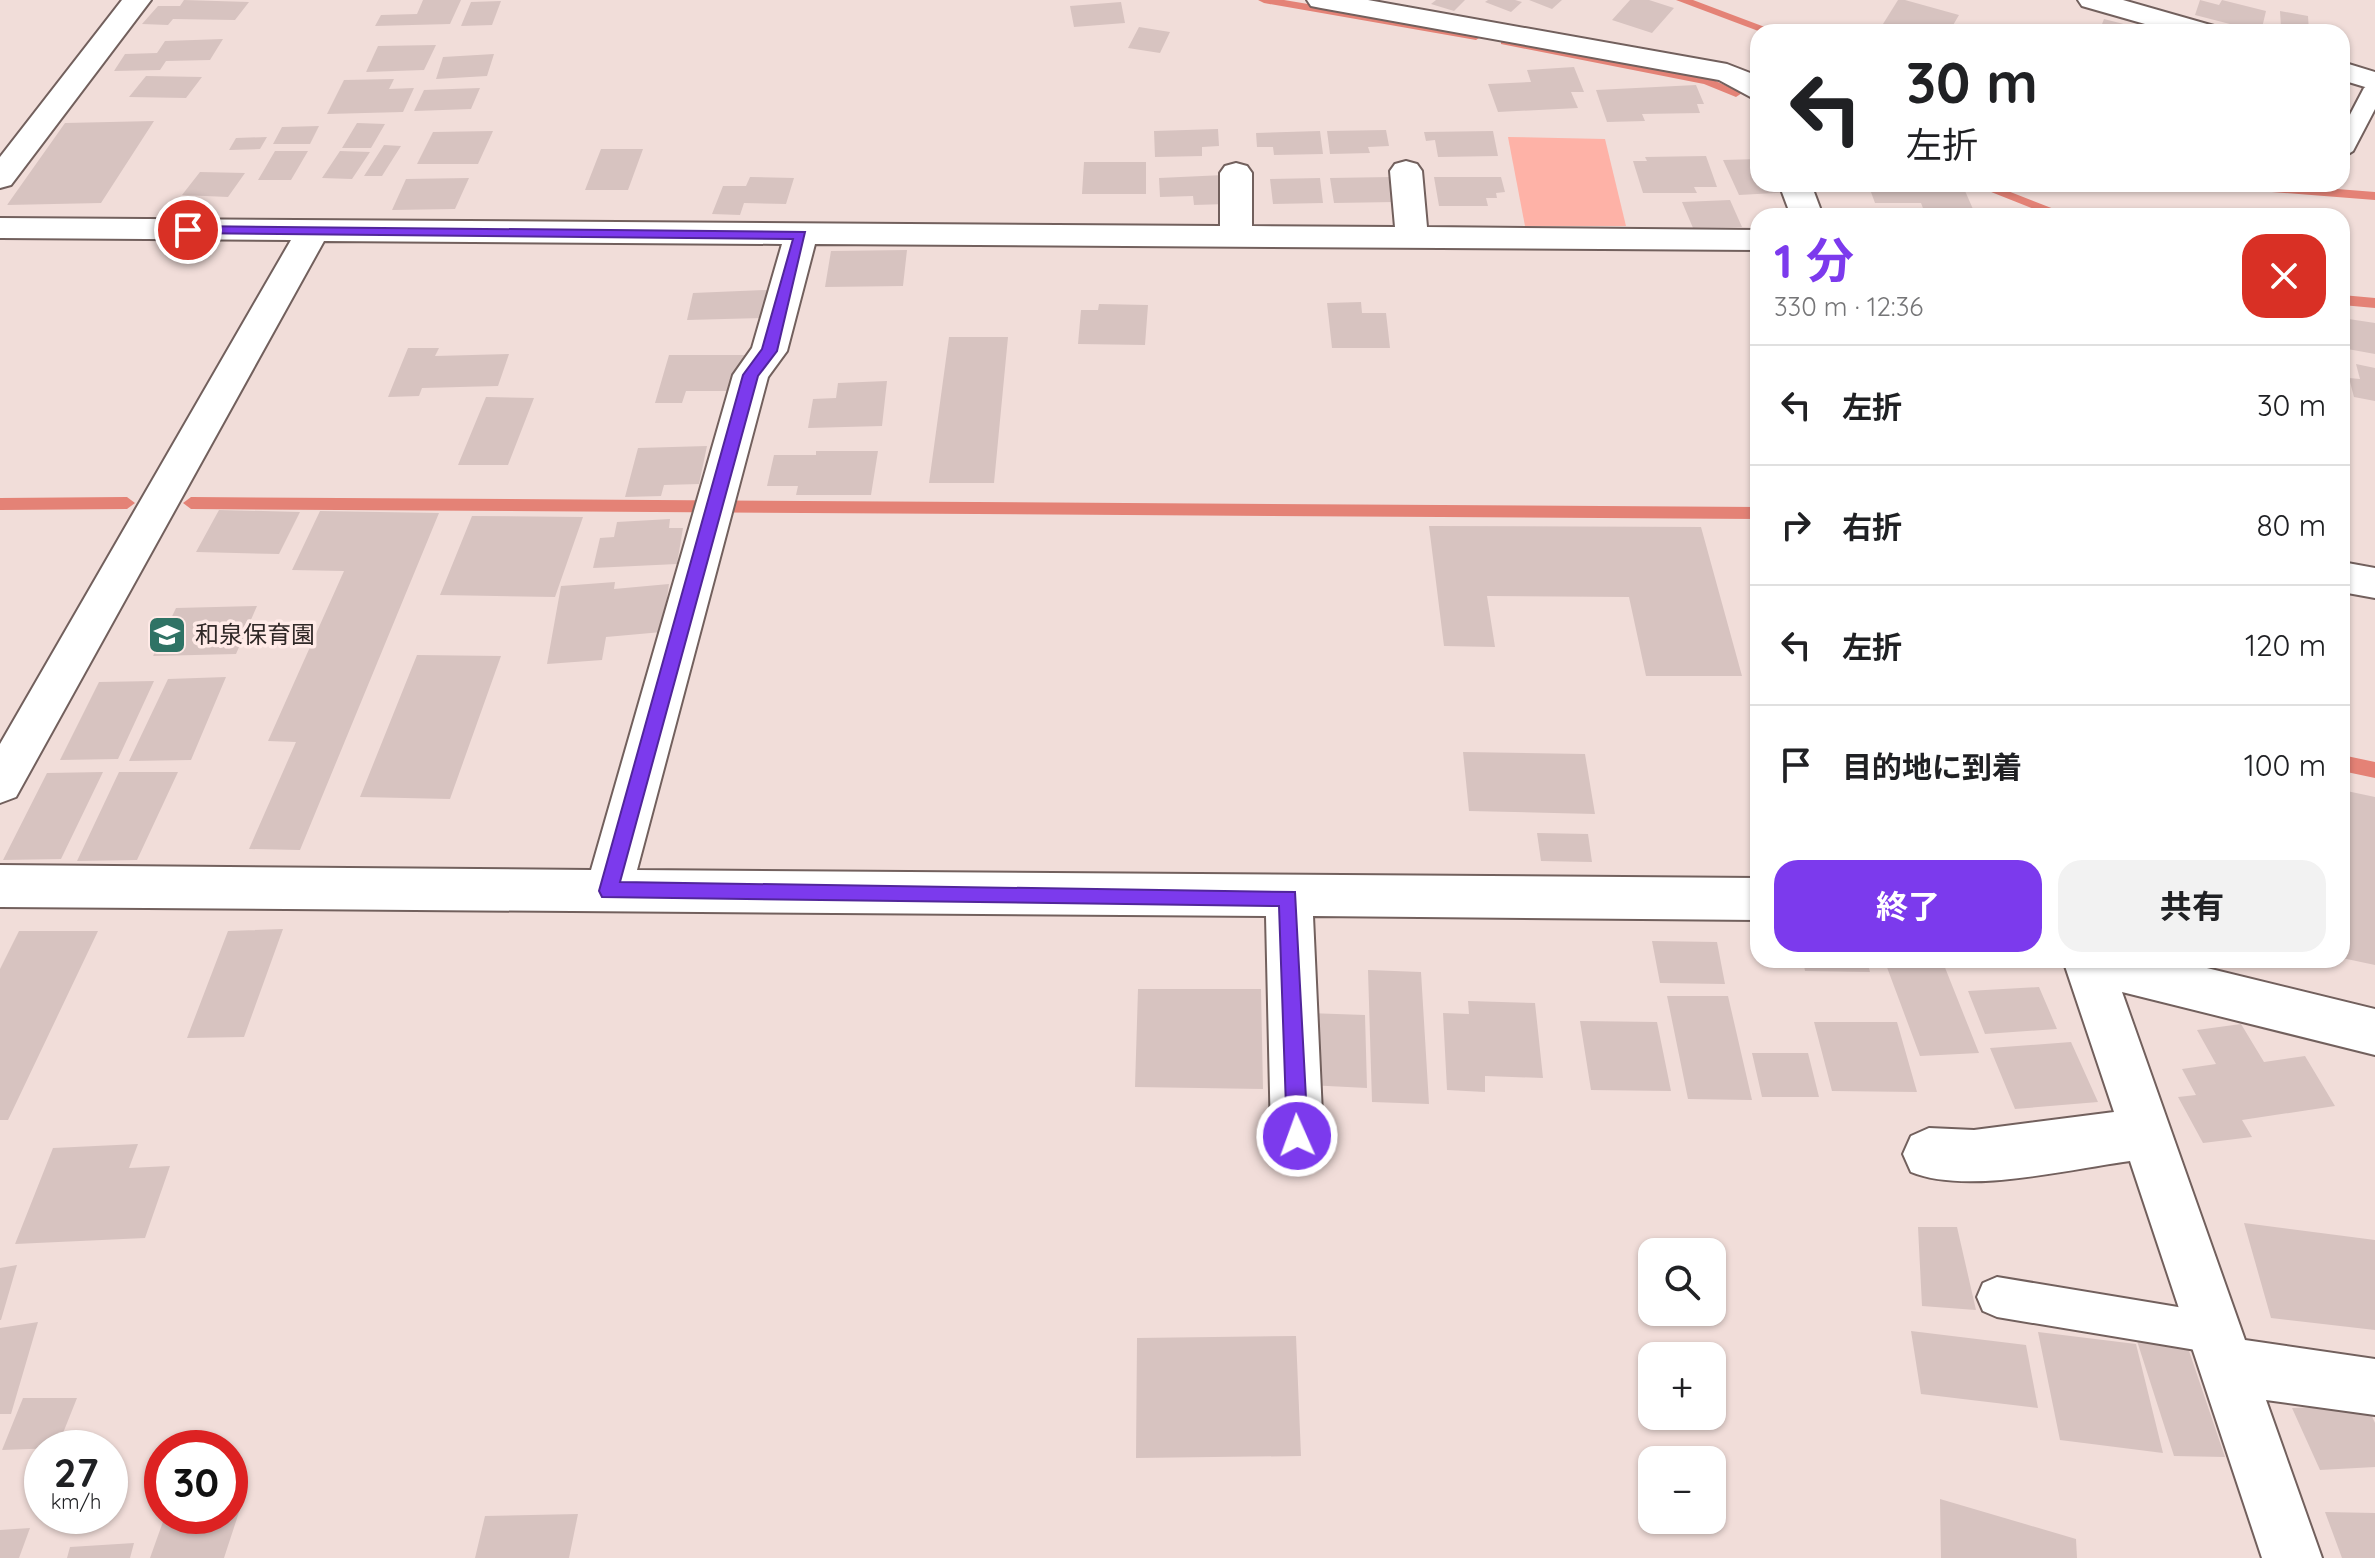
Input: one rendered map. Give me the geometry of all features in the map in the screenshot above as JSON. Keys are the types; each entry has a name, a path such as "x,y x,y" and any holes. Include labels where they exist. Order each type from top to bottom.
{"street":[{"path":"0,178 137,0"},
{"path":"1321,0 1727,73 1750,83"},
{"path":"2092,0 2176,24"},
{"path":"2350,73 2375,81"},
{"path":"1406,171 1412,237"},
{"path":"1236,173 1236,236"},
{"path":"0,228 1750,240"},
{"path":"0,784 313,231"},
{"path":"608,891 751,375 769,351 801,235"},
{"path":"2350,578 2375,583"},
{"path":"0,886 1289,898 1750,899"},
{"path":"1289,898 1297,1136"},
{"path":"2090,968 2292,1558"},
{"path":"2119,968 2375,1032"},
{"path":"1929,1154 1974,1156 2147,1133"},
{"path":"2221,1349 2375,1387"}],"lane":[{"path":"2350,136 2375,88"},
{"path":"1997,1297 2221,1349"}],"shaded area":[{"path":"1508,137 1605,139 1626,226 1525,226"}],"building":[{"path":"184,0 249,2 235,20 173,19 168,25 142,24 158,6 180,6"},
{"path":"423,0 461,0 450,24 375,26 381,15 417,14"},
{"path":"1436,0 1465,0 1454,11 1431,4"},
{"path":"1529,0 1562,0 1552,9"},
{"path":"1630,0 1649,0 1674,8 1652,33 1612,20"},
{"path":"1898,0 1959,15 1954,24 1883,24"},
{"path":"2200,0 2219,5 2222,0 2266,11 2263,24 2230,24 2195,15"},
{"path":"501,1 492,25 461,26 471,2"},
{"path":"1121,2 1125,23 1074,27 1070,6"},
{"path":"1485,2 1522,2 1511,12"},
{"path":"2280,11 2308,16 2308,24 2281,24"},
{"path":"2104,19 2124,24 2102,24"},
{"path":"1139,27 1170,32 1160,53 1128,48"},
{"path":"223,39 210,60 166,61 160,70 114,71 125,54 157,53 165,41"},
{"path":"436,45 424,70 366,72 378,46"},
{"path":"494,54 487,76 436,79 443,57"},
{"path":"1574,67 1584,92 1571,92 1578,108 1498,112 1488,84 1531,82 1527,70"},
{"path":"146,76 202,77 186,98 129,97"},
{"path":"394,79 389,89 414,88 403,112 327,114 344,80"},
{"path":"1696,85 1704,104 1697,104 1700,113 1642,114 1645,121 1607,122 1596,90"},
{"path":"480,88 471,109 414,111 424,90"},
{"path":"154,121 101,203 7,205 65,123"},
{"path":"357,123 385,124 371,148 342,148"},
{"path":"319,126 310,144 273,144 282,127"},
{"path":"1218,129 1219,146 1202,147 1202,156 1155,157 1154,131"},
{"path":"1386,130 1389,146 1368,147 1370,153 1330,154 1327,131"},
{"path":"493,131 478,164 417,164 433,132"},
{"path":"1320,131 1323,154 1274,155 1273,147 1257,147 1256,133"},
{"path":"1493,131 1498,156 1438,157 1435,140 1426,141 1424,132"},
{"path":"267,137 260,149 229,150 236,138"},
{"path":"384,145 401,146 382,176 364,176"},
{"path":"601,149 643,149 628,190 585,190"},
{"path":"275,151 308,151 291,180 258,180"},
{"path":"340,151 370,152 352,179 322,178"},
{"path":"1706,156 1717,187 1694,187 1697,193 1643,193 1633,161 1647,161 1645,157"},
{"path":"1750,159 1750,192 1792,192 1739,195 1723,160"},
{"path":"1084,162 1146,162 1146,194 1082,194"},
{"path":"200,172 245,173 228,197 182,195"},
{"path":"1224,175 1227,204 1194,205 1193,196 1160,197 1159,178"},
{"path":"750,177 794,178 786,204 744,203 740,215 712,214 723,186 746,186"},
{"path":"1391,177 1395,202 1334,203 1330,178"},
{"path":"1434,177 1501,177 1505,192 1496,193 1497,198 1486,198 1488,206 1439,206"},
{"path":"469,178 455,209 392,210 406,179"},
{"path":"1320,178 1323,203 1273,204 1270,179"},
{"path":"1871,192 1966,192 1972,208 1923,208 1921,203 1875,203"},
{"path":"1730,200 1742,227 1693,228 1682,202"},
{"path":"907,250 903,286 825,287 831,251"},
{"path":"767,290 762,318 687,320 693,293"},
{"path":"1361,302 1362,313 1386,313 1390,348 1332,348 1327,303"},
{"path":"1099,304 1148,305 1145,345 1078,344 1081,310 1098,310"},
{"path":"2350,319 2375,323 2375,354 2350,349"},
{"path":"949,337 1008,337 994,483 929,483"},
{"path":"408,348 439,348 435,356 509,354 498,386 422,388 419,396 388,397"},
{"path":"669,355 748,355 738,391 686,391 682,403 655,403"},
{"path":"2356,364 2375,368 2375,401 2354,397 2350,378 2360,379"},
{"path":"887,381 882,426 808,428 813,399 836,398 838,383"},
{"path":"486,397 534,398 508,465 458,465"},
{"path":"707,446 699,484 664,485 661,496 625,497 638,448"},
{"path":"816,451 878,451 871,495 796,495 798,486 767,486 774,455 816,455"},
{"path":"219,510 300,512 279,554 196,552"},
{"path":"320,511 439,513 300,850 249,849 296,742 268,741 344,571 292,570"},
{"path":"472,516 583,517 555,597 440,595"},
{"path":"670,519 669,528 683,528 677,564 593,568 600,538 614,537 617,522"},
{"path":"1429,526 1701,527 1742,676 1646,676 1629,597 1487,596 1495,647 1444,646"},
{"path":"615,582 614,589 669,584 662,632 606,637 602,660 547,664 561,586"},
{"path":"257,606 236,654 153,656 176,608"},
{"path":"417,655 501,656 450,799 360,797"},
{"path":"226,677 191,760 129,761 168,679"},
{"path":"154,681 118,759 60,760 99,682"},
{"path":"1463,752 1585,754 1595,814 1469,811"},
{"path":"103,772 61,859 3,860 47,773"},
{"path":"119,772 178,772 137,860 77,861"},
{"path":"2350,792 2375,797 2375,965 2350,960"},
{"path":"1537,833 1588,834 1592,862 1541,861"},
{"path":"283,929 244,1037 187,1038 228,931"},
{"path":"19,931 98,931 8,1120 0,1120 0,969"},
{"path":"1652,941 1717,942 1725,984 1660,983"},
{"path":"1804,968 1869,968 1870,972 1805,971"},
{"path":"1887,968 1945,968 1979,1053 1920,1056"},
{"path":"1368,970 1421,972 1429,1104 1372,1102"},
{"path":"2039,987 2057,1029 1985,1034 1968,991"},
{"path":"1138,989 1261,989 1263,1089 1135,1087"},
{"path":"1667,996 1728,996 1752,1100 1688,1099"},
{"path":"1468,1001 1535,1003 1543,1078 1485,1076 1485,1092 1447,1090 1443,1013 1469,1014"},
{"path":"1308,1013 1365,1015 1367,1088 1308,1085"},
{"path":"1580,1021 1657,1022 1671,1091 1591,1090"},
{"path":"1814,1022 1897,1022 1917,1092 1832,1091"},
{"path":"2241,1024 2264,1062 2305,1056 2335,1106 2242,1120 2252,1137 2203,1143 2178,1097 2196,1095 2182,1069 2216,1064 2197,1030"},
{"path":"2071,1042 2098,1102 2015,1109 1990,1048"},
{"path":"1752,1053 1808,1053 1819,1097 1762,1097"},
{"path":"138,1144 129,1168 170,1166 145,1238 15,1244 53,1148"},
{"path":"2244,1223 2375,1240 2375,1330 2271,1318"},
{"path":"1918,1227 1957,1227 1976,1310 1922,1306"},
{"path":"17,1265 1,1320 0,1320 0,1268"},
{"path":"38,1322 11,1414 0,1414 0,1328"},
{"path":"1911,1331 2026,1345 2038,1408 1921,1394"},
{"path":"2038,1332 2136,1344 2163,1453 2060,1440"},
{"path":"1296,1336 1301,1456 1136,1458 1137,1338"},
{"path":"2137,1341 2186,1342 2225,1457 2174,1456"},
{"path":"23,1398 77,1398 64,1430 24,1430 24,1449 2,1450"},
{"path":"2367,1405 2375,1423 2375,1467 2320,1470 2292,1408"},
{"path":"1940,1499 2076,1539 2077,1558 1941,1558"},
{"path":"2325,1512 2375,1513 2375,1558 2342,1558"},
{"path":"578,1514 569,1558 475,1558 485,1516"},
{"path":"24,1528 24,1534 28,1534 19,1558 0,1558 0,1530"},
{"path":"159,1534 232,1534 224,1558 150,1558"},
{"path":"134,1543 130,1558 67,1558 70,1547"}],"waterway":[{"path":"1264,0 1476,36"},
{"path":"1682,0 1750,24"},
{"path":"1505,41 1707,81 1736,93"},
{"path":"2000,192 2043,208"},
{"path":"2323,192 2375,196"},
{"path":"2350,301 2375,303"},
{"path":"0,504 127,503"},
{"path":"191,503 1750,513"},
{"path":"2350,765 2375,770"}],"place":[{"name":"和泉保育園","path":"167,635"}],"route":[{"path":"188,230 801,235 769,351 751,375 608,891 1289,898 1297,1136"}]}
